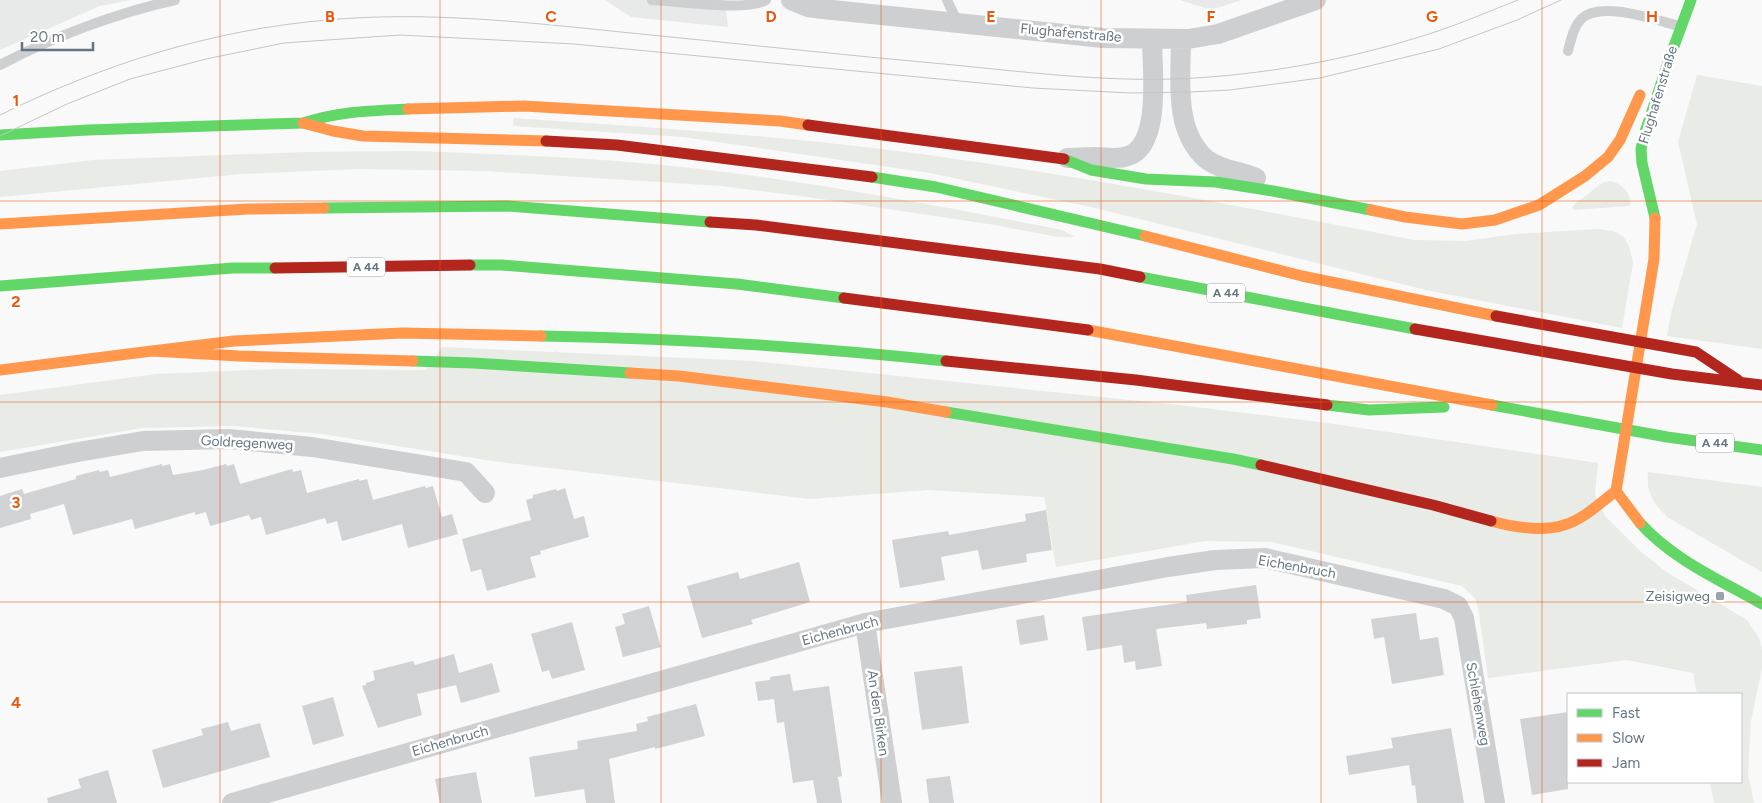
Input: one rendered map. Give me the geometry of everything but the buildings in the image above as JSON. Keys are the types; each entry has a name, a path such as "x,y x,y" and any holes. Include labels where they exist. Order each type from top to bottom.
{"main road":[{"name":"Flughafenstraße","path":"1616,490 1656,236 1656,217 1645,175 1641,149 1680,26 1691,0"},
{"path":"1654,69 1670,57"},
{"path":"0,135 88,130 303,123 328,115 355,110 524,106 780,121 1064,159 1091,170 1146,179 1216,182 1273,190 1405,216 1462,224 1495,220 1538,204 1613,158 1644,86"},
{"path":"303,123 362,136 513,139 617,145 823,170 936,187 1166,241 1302,276 1463,310 1696,352 1742,382"},
{"path":"1631,163 1645,175"},
{"name":"A 44","path":"0,224 248,209 506,206 756,225 1100,269 1478,341 1672,374 1762,385"},
{"name":"A 44","path":"0,286 233,268 512,266 736,284 1084,330 1668,437 1762,450"},
{"path":"0,370 234,341 402,332 623,338 768,346 941,360 1136,380 1370,410 1496,405"},
{"path":"152,351 239,356 474,363 679,376 878,401 1233,459 1433,505 1502,524 1539,528 1564,525 1588,513 1616,490 1635,518 1652,537 1680,557 1762,604"}],"street":[{"name":"Flughafenstraße","path":"791,0 816,8 1103,38 1152,39 1180,39 1218,34 1316,0"},
{"path":"1064,159 1094,156 1116,158 1129,156 1139,150 1148,135 1152,116 1152,39"},
{"path":"1180,39 1182,111 1186,130 1194,146 1206,159 1218,166 1258,179 1273,190"},
{"name":"Goldregenweg","path":"0,468 143,441 228,439 312,447 466,472 485,493"},
{"name":"Eichenbruch","path":"232,803 865,623 1168,567 1215,560 1265,558 1444,599 1458,606"},
{"name":"Schlehenweg","path":"1458,606 1464,618 1495,803"},
{"name":"An den Birken","path":"865,623 892,803"}],"lane":[{"path":"0,65 112,18 175,0"},
{"path":"652,0 741,6 761,3 766,0"},
{"path":"947,0 958,22"},
{"path":"1568,51 1577,25 1583,17 1600,10 1624,11 1680,26"}],"shaded area":[{"path":"0,0 131,0 100,6 0,50"},
{"path":"605,0 725,0 728,27 631,17"},
{"path":"1180,0 1241,0 1211,10"},
{"path":"1697,75 1762,86 1762,349 1667,336 1671,313 1697,224 1678,142"},
{"path":"513,118 783,139 941,157 1144,189 1414,240 1466,241 1515,234 1598,229 1613,231 1623,236 1629,246 1633,263 1622,328 1426,290 1095,208 930,173 683,137 513,126"},
{"path":"414,151 533,156 704,169 807,183 960,210 1062,230 1075,237 1058,237 995,225 721,186 484,171 358,169 242,174 0,197 0,171 93,160 305,152"},
{"path":"1610,181 1625,189 1631,205 1573,210 1572,207 1575,204 1602,183"},
{"path":"442,347 753,361 1179,405 1327,423 1598,463 1595,494 1605,516 1639,550 1665,571 1747,620 1759,638 1762,650 1762,668 1751,721 1748,773 1754,803 1714,803 1710,783 1742,783 1742,693 1697,693 1693,673 1627,660 1488,678 1479,613 1475,598 1462,586 1272,542 1205,541 1056,567 1044,497 928,490 810,499 492,461 322,434 233,426 142,428 0,452 0,395 156,374 277,369 426,370"},
{"path":"1648,472 1762,487 1762,572 1667,517 1649,492"}],"tram line":[{"path":"0,115 79,80 159,52 242,32 327,20 438,17 511,21 1044,74 1165,79 1226,76 1287,68 1348,56 1379,49 1438,31 1518,0"},
{"path":"0,136 67,104 130,79 206,59 284,43 400,35 574,44 1033,88 1130,93 1189,92 1230,90 1320,78 1439,49 1517,20 1561,0"}],"traffic: fast":[{"path":"1655,218 1642,163 1641,149 1670,57 1691,0"},
{"path":"0,135 88,130 303,123 343,114 408,109"},
{"path":"1064,159 1091,170 1146,179 1216,182 1371,210"},
{"path":"872,177 936,187 1145,236"},
{"path":"324,208 507,206 710,222"},
{"path":"470,265 502,265 737,284 844,298"},
{"path":"0,286 233,268 275,268"},
{"path":"1140,277 1415,329"},
{"path":"541,336 744,344 946,361"},
{"path":"413,361 630,373"},
{"path":"1327,405 1369,410 1444,407"},
{"path":"1492,405 1667,437 1762,450"},
{"path":"946,412 1261,465"},
{"path":"1640,523 1653,536 1682,558 1762,604"}],"traffic: slow":[{"path":"1371,210 1405,217 1462,224 1495,220 1539,205 1585,176 1608,157 1620,140 1640,95"},
{"path":"408,109 524,106 780,121 808,125"},
{"path":"303,123 363,136 546,141"},
{"path":"0,224 248,209 324,208"},
{"path":"1640,523 1616,491 1654,259 1655,218"},
{"path":"1145,236 1302,276 1496,316"},
{"path":"1088,330 1492,405"},
{"path":"152,351 234,341 402,333 541,336"},
{"path":"0,370 152,351 239,356 413,361"},
{"path":"630,373 679,376 887,402 946,412"},
{"path":"1491,521 1528,528 1564,525 1578,519 1616,491"}],"traffic: jam":[{"path":"808,125 1064,159"},
{"path":"546,141 617,145 872,177"},
{"path":"710,222 756,225 1100,269 1140,277"},
{"path":"275,268 470,265"},
{"path":"844,298 1088,330"},
{"path":"1496,316 1696,352 1738,380"},
{"path":"1415,329 1672,374 1762,385"},
{"path":"946,361 1136,380 1327,405"},
{"path":"1261,465 1433,505 1491,521"}],"place":[{"name":"Zeisigweg","path":"1720,596"}]}
